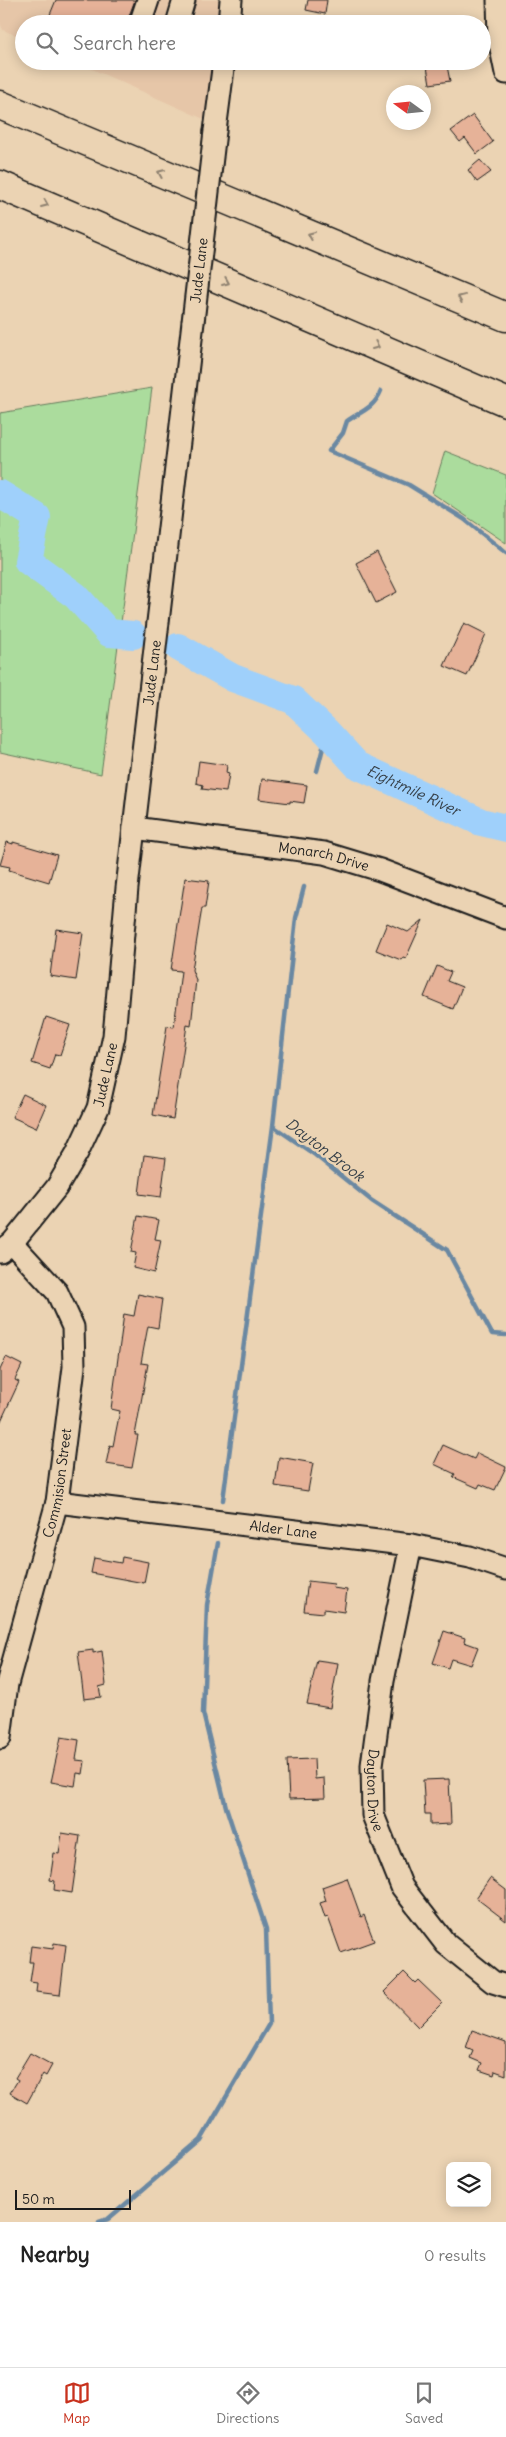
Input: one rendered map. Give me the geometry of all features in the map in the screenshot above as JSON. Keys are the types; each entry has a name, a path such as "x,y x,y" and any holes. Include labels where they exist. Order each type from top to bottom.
{"highway":[{"path":"4,107 506,317"},
{"path":"0,185 506,402"}],"street":[{"path":"143,15 148,0"},
{"path":"180,15 184,0"},
{"path":"230,15 231,0"},
{"path":"498,0 499,39 506,73"},
{"name":"Jude Lane","path":"6,1248 57,1187 77,1153 98,1108 114,1036 134,828 223,70"},
{"name":"Monarch Drive","path":"134,828 324,853 380,870 506,918"},
{"name":"Commision Street","path":"0,1738 7,1684 57,1502 74,1367 73,1327 57,1292 6,1248"},
{"name":"Alder Lane","path":"57,1502 411,1545 470,1557 506,1569"},
{"name":"Dayton Drive","path":"411,1545 383,1681 372,1765 373,1815 402,1887 446,1944 493,1982 506,1986"}],"shaded area":[{"path":"0,0 219,0 217,15 15,15 15,35 3,30 0,23"},
{"path":"94,70 211,70 206,120"}],"green space":[{"path":"152,388 101,774 0,752 0,413"},
{"path":"445,451 506,475 506,543 432,493"}],"building":[{"path":"56,0 135,0 129,15 50,15"},
{"path":"308,0 327,0 325,14 306,10"},
{"path":"428,70 448,70 450,81 430,84"},
{"path":"473,115 493,142 477,154 465,138 460,142 451,131"},
{"path":"480,160 491,172 477,182 468,170"},
{"path":"377,552 397,592 376,603 356,563"},
{"path":"464,623 486,634 467,676 444,666"},
{"path":"199,761 227,765 226,773 229,774 226,792 202,789 203,785 196,783"},
{"path":"262,779 307,785 304,803 259,799"},
{"path":"7,842 13,844 13,842 57,855 49,882 9,870 10,867 0,865"},
{"path":"185,878 209,881 205,908 202,908 192,970 196,980 191,1026 187,1025 173,1119 153,1115 167,1026 174,1027 181,971 171,970"},
{"path":"423,920 406,958 403,957 401,960 376,950 387,923 408,932"},
{"path":"56,929 83,933 76,980 50,976"},
{"path":"437,966 451,972 447,981 462,987 453,1009 424,997"},
{"path":"46,1017 70,1025 60,1055 55,1054 50,1069 32,1063"},
{"path":"23,1094 46,1105 36,1128 12,1117"},
{"path":"144,1155 166,1158 161,1197 139,1194"},
{"path":"138,1216 159,1220 155,1239 161,1240 154,1273 133,1268 136,1253 131,1252"},
{"path":"138,1294 162,1299 158,1328 148,1326 141,1363 148,1364 135,1435 138,1435 132,1468 106,1464 110,1445 113,1446 120,1411 111,1409 124,1314 134,1316"},
{"path":"6,1357 22,1365 15,1380 19,1382 0,1423 0,1370"},
{"path":"443,1445 474,1459 477,1453 506,1467 495,1490 480,1484 478,1488 453,1477 455,1474 434,1464"},
{"path":"279,1457 313,1463 308,1491 275,1486"},
{"path":"122,1557 148,1562 144,1583 91,1573 94,1558 121,1563"},
{"path":"308,1581 334,1584 333,1588 347,1590 344,1612 324,1609 324,1613 304,1611"},
{"path":"444,1631 465,1638 464,1642 478,1647 471,1665 451,1659 448,1668 433,1663"},
{"path":"93,1650 93,1653 102,1651 106,1685 99,1687 101,1697 84,1699 78,1652"},
{"path":"317,1660 338,1663 330,1708 307,1704"},
{"path":"61,1737 79,1740 76,1760 85,1761 83,1774 77,1773 75,1786 51,1782"},
{"path":"314,1759 315,1779 324,1778 325,1798 289,1799 287,1760"},
{"path":"449,1779 451,1824 430,1825 430,1814 425,1814 423,1780"},
{"path":"62,1833 80,1836 72,1893 54,1890 55,1881 50,1880 54,1853 59,1854"},
{"path":"347,1878 361,1917 364,1915 374,1941 341,1953 328,1917 325,1918 320,1903 326,1901 322,1887"},
{"path":"490,1878 506,1890 506,1921 476,1898"},
{"path":"54,1943 66,1945 60,1995 36,1992 37,1983 30,1982 33,1962 29,1962 31,1946 53,1949"},
{"path":"404,1972 415,1983 418,1980 442,2003 418,2027 384,1992"},
{"path":"472,2030 506,2042 506,2075 495,2071 494,2075 479,2070 482,2063 470,2058 473,2051 466,2048"},
{"path":"30,2053 52,2065 46,2076 43,2074 27,2103 10,2093 18,2080 15,2078"}],"waterway":[{"path":"381,391 371,405 347,421 343,433 329,451 409,485 464,519 506,553"},
{"name":"Eightmile River","path":"0,494 37,517 28,561 76,596 109,633 133,635"},
{"name":"Eightmile River","path":"178,647 233,678 293,700 327,732 357,765 481,822 506,828"},
{"name":"Dayton Brook","path":"317,771 327,732"},
{"name":"Dayton Brook","path":"304,887 296,918 273,1126 315,1155 372,1201 447,1250 492,1334 506,1335"},
{"path":"223,1500 273,1126"},
{"path":"99,2222 108,2219 201,2140 269,2024 266,1929 226,1807 203,1713 207,1605 218,1543"}]}
